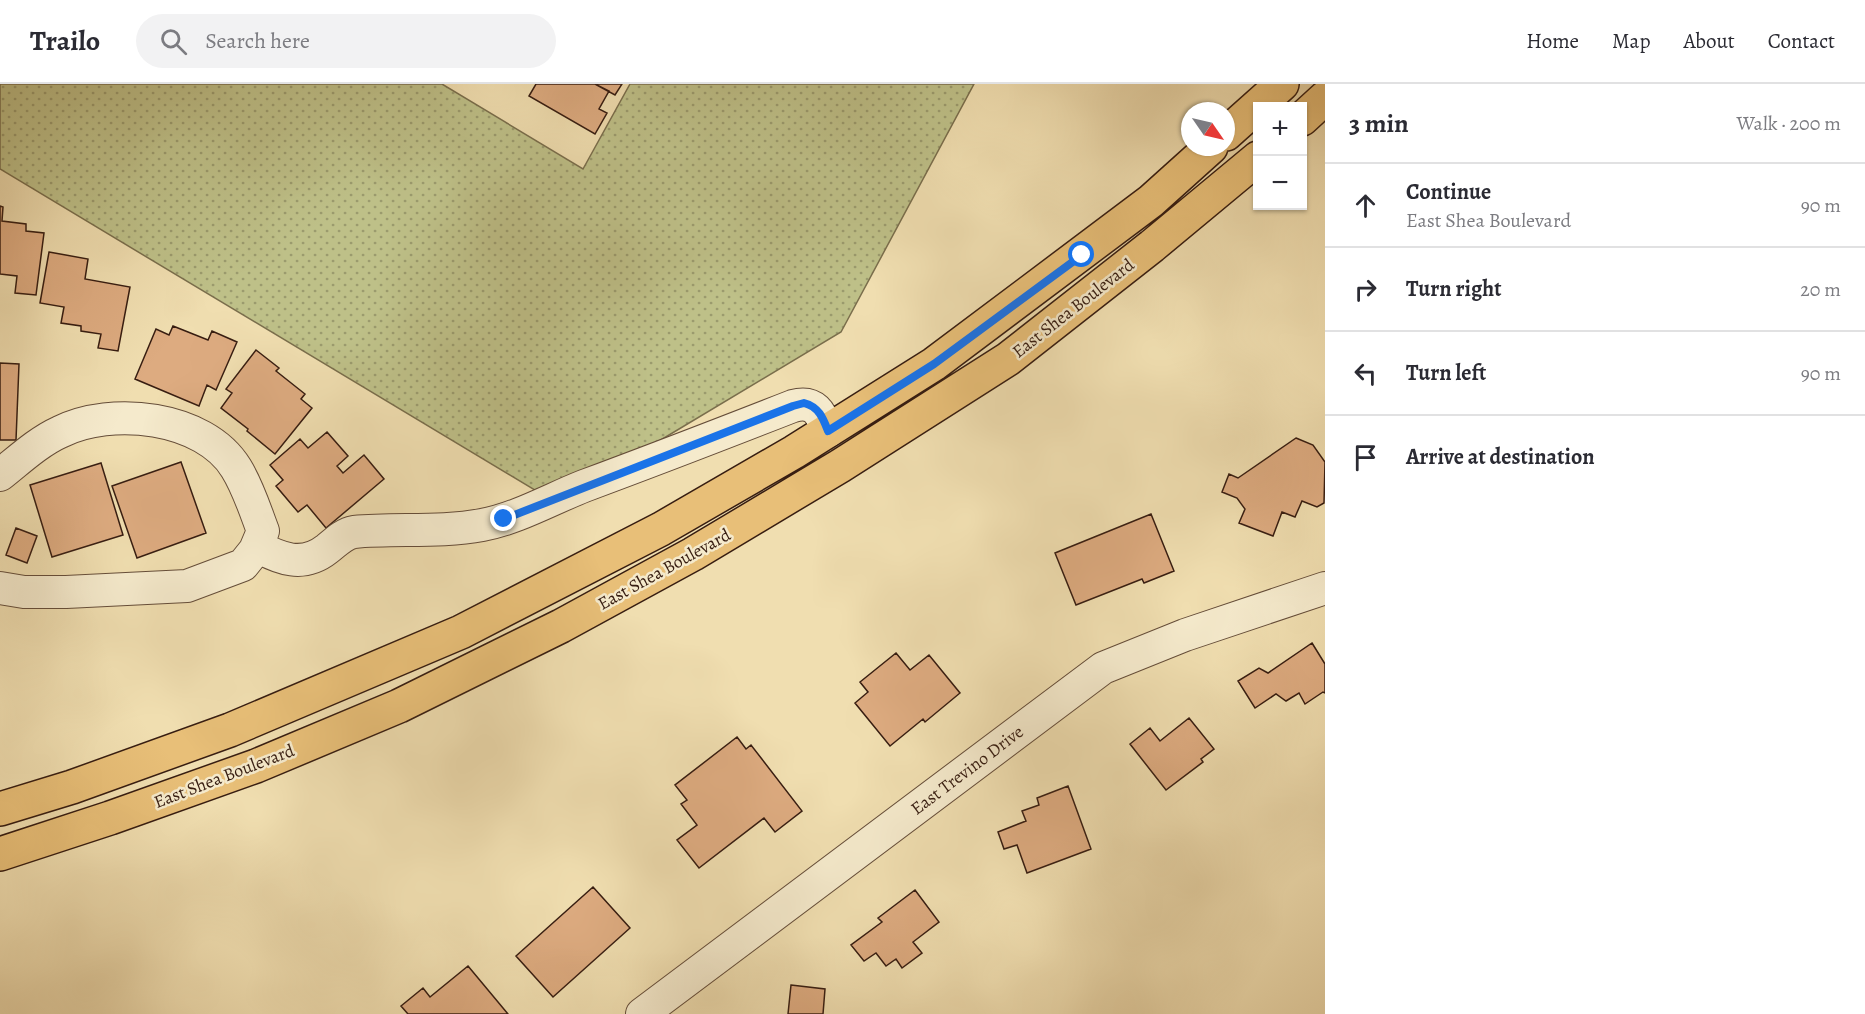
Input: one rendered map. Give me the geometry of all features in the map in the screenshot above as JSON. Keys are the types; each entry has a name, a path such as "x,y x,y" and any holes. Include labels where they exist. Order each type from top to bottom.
{"main road":[{"path":"1235,126 1282,84"},
{"path":"1307,114 1325,98"},
{"name":"East Shea Boulevard","path":"0,809 72,787 231,730 462,632 661,529 828,431 934,364 1150,201 1201,156"},
{"name":"East Shea Boulevard","path":"0,854 256,766 399,706 561,626 693,554 840,466 1008,359 1152,246 1253,161"}],"street":[{"path":"0,475 59,432 86,422 120,417 171,424 201,435 219,448 235,466 250,496 260,538 285,560 308,559 321,554 349,532 451,529 483,525 504,519 584,486 804,403 809,404 822,415 828,431"},
{"path":"0,588 24,592 66,592 187,586 243,565 260,538"},
{"name":"East Trevino Drive","path":"642,1014 1103,669 1185,635 1325,588"}],"green space":[{"path":"0,84 442,84 583,169 630,84 974,84 841,332 654,444 553,501 0,169"}],"building":[{"path":"536,84 595,84 609,91 599,109 607,113 595,134 529,96"},
{"path":"595,84 622,84 615,95"},
{"path":"0,206 3,207 2,221 26,224 26,231 44,233 36,295 15,293 17,276 0,274"},
{"path":"49,252 88,259 85,279 130,287 118,351 98,348 101,334 81,331 81,326 61,323 64,307 40,303"},
{"path":"173,326 208,340 212,331 237,342 216,390 207,385 199,406 135,379 156,329 169,335"},
{"path":"256,350 279,368 276,371 305,394 301,399 312,408 275,454 221,408 232,393 226,389"},
{"path":"0,363 19,364 16,440 0,440"},
{"path":"327,432 348,456 337,466 343,473 364,455 384,479 326,528 307,505 298,512 276,486 283,480 270,465 300,439 308,448"},
{"path":"1296,438 1313,445 1325,462 1324,503 1317,507 1302,501 1295,517 1282,512 1273,536 1239,523 1245,509 1237,498 1222,492 1229,474 1238,478"},
{"path":"181,462 206,533 137,558 112,486"},
{"path":"101,463 123,535 52,557 30,485"},
{"path":"1151,514 1174,571 1144,583 1142,579 1076,605 1055,553"},
{"path":"16,528 37,536 27,563 6,555"},
{"path":"1312,643 1325,664 1325,693 1323,692 1305,704 1299,693 1286,701 1276,694 1255,708 1238,681 1259,668 1268,673"},
{"path":"896,653 910,670 929,655 960,693 925,722 923,719 890,746 855,703 868,692 860,682"},
{"path":"1189,718 1214,749 1201,759 1203,762 1166,790 1130,744 1150,728 1160,741"},
{"path":"737,737 746,749 751,745 802,811 775,832 764,818 699,868 677,840 697,825 681,804 687,800 675,785"},
{"path":"1068,786 1091,849 1027,873 1017,845 1004,849 998,832 1026,821 1022,811 1039,805 1037,798"},
{"path":"593,887 630,928 553,997 516,956"},
{"path":"915,890 939,922 913,942 922,953 902,968 896,959 886,966 876,953 864,961 851,945 882,922 878,918"},
{"path":"468,966 508,1014 408,1014 401,1006 423,988 430,997"},
{"path":"791,985 825,989 823,1014 788,1014"}],"route":[{"path":"504,519 584,486 804,403 809,404 822,415 828,431 934,364 1082,255"}]}
